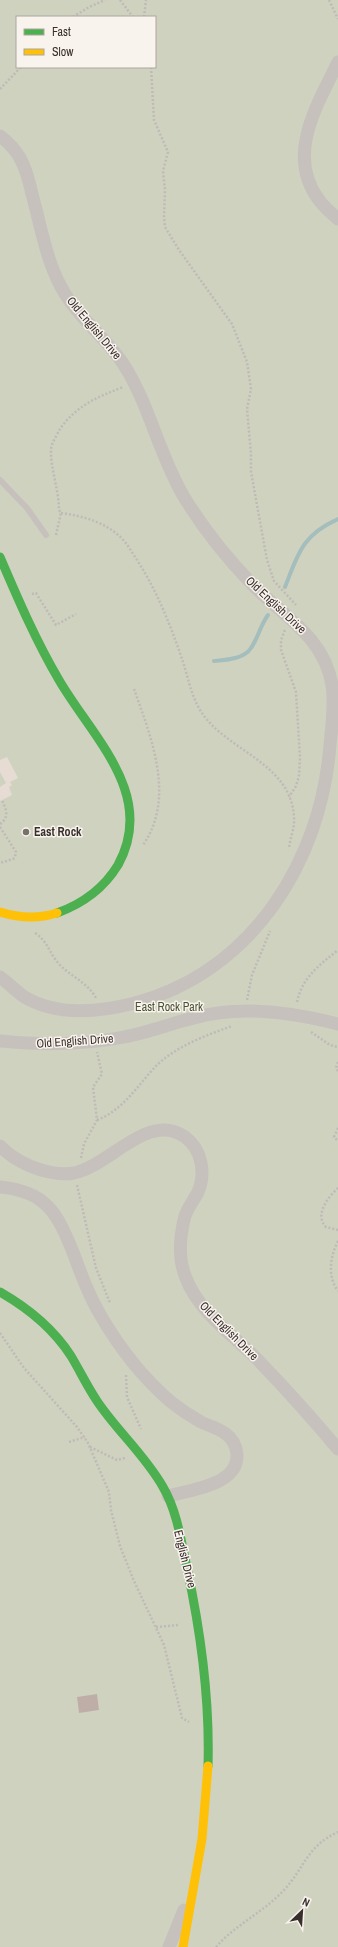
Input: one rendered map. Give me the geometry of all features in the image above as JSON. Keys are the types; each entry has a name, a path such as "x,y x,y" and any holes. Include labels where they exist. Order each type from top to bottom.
{"street":[{"path":"338,62 309,126 304,151 308,178 313,190 324,206 338,219"},
{"name":"Old English Drive","path":"0,136 14,148 25,169 44,244 59,284 79,314 123,362 134,382 169,469 197,518 230,560 253,586 293,619 312,639 328,666 332,686 333,714 327,783 308,841 292,875 275,905 260,924 227,956 192,980 167,993 120,1007 84,1011 51,1008 36,1003 24,996 0,977"},
{"path":"0,557 36,639 60,682 114,765 127,795 130,818 122,855 107,879 91,896 71,907 45,916 21,917 0,912"},
{"name":"Old English Drive","path":"0,1041 53,1044 97,1041 124,1037 190,1018 218,1013 247,1011 300,1016 338,1024"},
{"name":"Old English Drive","path":"0,1146 18,1160 37,1168 64,1174 74,1173 110,1156 140,1136 152,1131 169,1130 186,1138 197,1152 202,1171 198,1192 186,1214 182,1229 182,1265 186,1278 201,1303 288,1391 338,1449"},
{"path":"0,1187 26,1192 38,1198 51,1209 59,1220 85,1283 101,1315 127,1354 153,1385 170,1401 186,1414 224,1432 231,1438 236,1446 237,1457 235,1464 227,1476 211,1485 168,1496"},
{"name":"English Drive","path":"0,1292 32,1313 59,1340 101,1407 148,1464 168,1496 196,1606 205,1663 208,1697 209,1744 206,1803 183,1947"},
{"name":"English Drive","path":"169,1947 193,1888"}],"lane":[{"path":"0,480 27,508 46,535"}],"path":[{"path":"75,16 89,7 105,0"},
{"path":"120,0 132,16"},
{"path":"144,16 146,0"},
{"path":"330,0 338,19"},
{"path":"0,89 20,68"},
{"path":"151,68 154,120 168,152 163,166 166,206 164,221 172,238 232,324 247,362 251,389 247,409 251,472 270,572 281,590 298,608 281,640 280,650 296,692 300,758 299,776 296,786 289,797"},
{"path":"58,527 61,513 59,510 51,448 55,437 78,409 90,401 134,382"},
{"path":"61,513 89,518 110,529 123,539 145,572 165,611 201,712 217,730 265,765 285,789 293,805 295,820 289,850"},
{"path":"34,593 36,593 56,625 76,614"},
{"path":"134,689 144,719 159,777 158,811 152,831 142,847"},
{"path":"0,824 6,817 2,800"},
{"path":"0,827 16,852 13,859 0,863"},
{"path":"81,1160 84,1144 98,1120 120,1105 170,1054 209,1034 242,1023 246,1017 247,1011 248,987 259,955 272,927"},
{"path":"40,936 48,944 56,961 89,987 98,1002"},
{"path":"338,950 308,976 298,997 300,1016 304,1024 309,1030 330,1045 338,1047"},
{"path":"97,1048 102,1074 93,1087 98,1120"},
{"path":"338,1062 336,1068 338,1071"},
{"path":"338,1128 334,1137 338,1141"},
{"path":"74,1173 78,1195 93,1248 96,1268 111,1306"},
{"path":"338,1188 328,1198 324,1205 322,1219 326,1227 338,1230"},
{"path":"338,1241 334,1250 331,1268 332,1277 338,1290"},
{"path":"0,1333 24,1368 85,1437 90,1446 109,1492 111,1510 120,1546 134,1581 164,1645 182,1718 189,1722"},
{"path":"124,1368 127,1381 127,1397 133,1414"},
{"path":"69,1442 85,1437"},
{"path":"90,1446 117,1460 120,1460 128,1455"},
{"path":"156,1627 179,1625"},
{"path":"216,1947 232,1931 263,1910 283,1891 318,1843 338,1832"}],"green space":[{"name":"East Rock Park","path":"0,0 338,0 338,1947 0,1947"}],"shaded area":[{"path":"7,757 18,778 10,782 12,785 9,787 12,795 0,801 0,787 6,783 0,772 0,760"}],"building":[{"path":"97,1694 99,1710 79,1713 77,1697"}],"waterway":[{"path":"285,587 298,555 309,539 326,525 338,519"},
{"path":"214,661 239,657 248,652 268,615"}],"traffic: fast":[{"path":"0,557 28,620 59,680 116,767 125,790 130,814 128,839 118,865 106,881 92,894 75,905 57,913"},
{"path":"0,1292 30,1312 56,1336 71,1356 97,1401 113,1423 148,1464 168,1496 175,1516 192,1592 204,1666 208,1716 208,1766"}],"traffic: slow":[{"path":"0,912 14,916 28,917 57,913"},
{"path":"183,1947 202,1839 208,1766"}],"place":[{"name":"East Rock","path":"26,832"}]}
